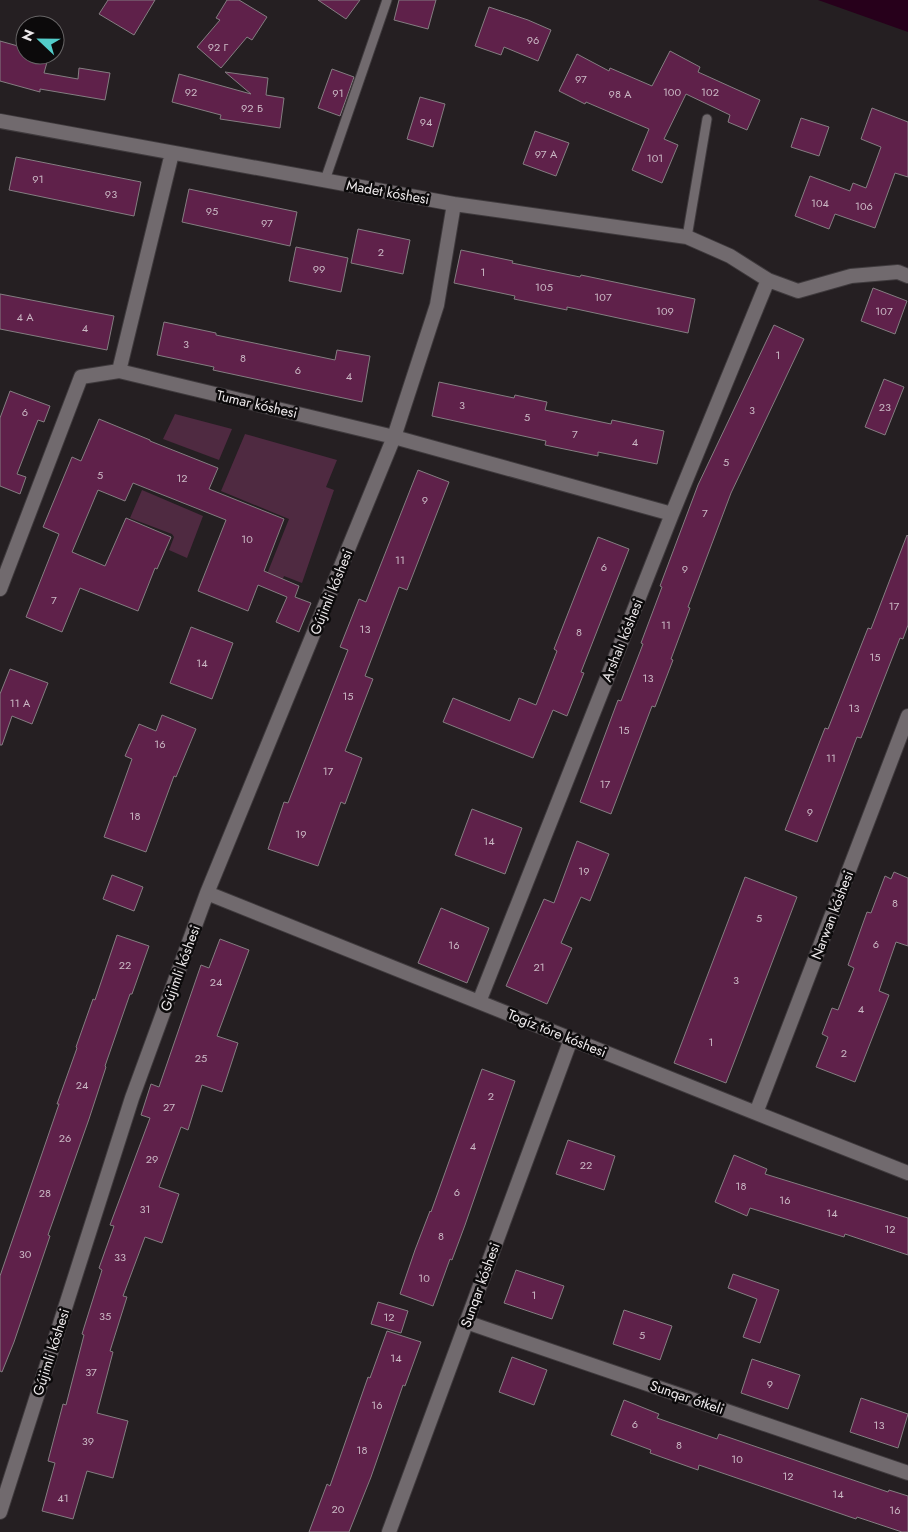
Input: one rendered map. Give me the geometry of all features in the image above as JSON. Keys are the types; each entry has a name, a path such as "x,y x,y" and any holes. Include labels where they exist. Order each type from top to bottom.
{"street":[{"name":"Madet kóshesi","path":"0,121 454,204 687,237 730,256 768,280 798,291 851,276 898,272 908,276"},
{"path":"119,371 172,153"},
{"name":"Gújimli kóshesi","path":"0,1512 132,1098 208,892 394,437 437,305 454,204"},
{"name":"Arshalı kóshesi","path":"479,1002 672,514 768,280"},
{"name":"Tumar kóshesi","path":"0,589 81,377 119,371 394,437"},
{"path":"394,437 672,514"},
{"name":"Narwan kóshesi","path":"756,1113 908,716"},
{"name":"Toǵız tóre kóshesi","path":"208,892 571,1039 908,1172"},
{"name":"Sunqar kóshesi","path":"389,1532 571,1039"},
{"name":"Sunqar ótkeli","path":"466,1322 908,1473"}],"lane":[{"path":"325,180 388,0"},
{"path":"687,237 707,119"}],"shaded area":[{"path":"818,0 908,0 908,32"},
{"path":"175,414 232,429 219,460 163,439"},
{"path":"245,434 337,460 326,487 334,490 302,583 284,576 279,589 263,584 289,519 221,491"},
{"path":"142,490 203,516 187,558 169,550 174,537 172,534 130,518"}],"building":[{"path":"108,0 155,0 134,35 99,14"},
{"path":"227,0 239,0 267,17 252,40 247,37 221,68 197,47 220,20 216,18"},
{"path":"318,0 360,0 346,19"},
{"path":"399,0 436,0 428,29 394,20"},
{"path":"489,7 551,30 538,61 504,47 501,55 475,46"},
{"path":"0,41 15,45 15,65 46,65 44,73 78,79 79,68 110,73 105,100 40,89 40,92 0,81"},
{"path":"670,51 700,67 698,72 760,100 747,130 728,122 730,115 686,94 664,139 678,145 662,183 632,170 649,129 586,102 585,104 559,91 577,54 609,71 610,68 652,86"},
{"path":"332,69 354,77 340,116 318,108"},
{"path":"225,72 268,78 266,95 284,98 280,128 220,119 221,115 172,102 179,74 251,94"},
{"path":"420,97 445,104 433,147 407,139"},
{"path":"872,108 908,122 908,177 895,173 875,228 835,214 829,229 795,216 810,176 850,191 853,183 866,188 881,147 861,139"},
{"path":"801,118 829,127 819,156 791,147"},
{"path":"535,131 569,143 556,176 523,164"},
{"path":"16,157 141,182 134,216 9,190"},
{"path":"189,189 297,212 290,246 182,222"},
{"path":"358,229 410,240 403,274 351,263"},
{"path":"296,247 348,258 341,292 289,281"},
{"path":"461,250 513,261 512,263 580,277 581,275 695,299 688,333 567,307 567,310 514,299 515,296 454,283"},
{"path":"873,288 907,301 895,334 861,321"},
{"path":"0,294 114,316 107,350 0,329"},
{"path":"164,322 335,360 337,350 370,356 362,402 213,370 214,367 157,355"},
{"path":"774,325 804,339 731,493 688,607 690,608 671,659 673,660 655,707 652,706 611,814 580,802 618,700 621,701 643,644 641,643 662,587 660,586 698,485"},
{"path":"884,379 904,387 885,435 865,427"},
{"path":"439,382 514,398 515,395 547,402 545,410 611,424 612,420 664,431 657,464 598,452 598,456 545,445 546,441 432,416"},
{"path":"10,391 50,406 44,422 38,420 17,474 26,477 20,494 0,486 0,418"},
{"path":"99,419 218,468 209,489 284,519 264,571 299,586 295,597 311,603 299,632 276,622 287,597 258,585 248,611 198,591 226,520 133,483 125,501 98,490 72,552 105,566 126,518 171,537 157,569 155,568 138,611 80,588 62,632 26,617 59,534 43,527 72,457 81,461"},
{"path":"418,470 449,482 407,590 399,587 365,676 373,679 345,751 362,758 345,804 341,802 318,866 268,849 284,802 288,803 348,650 340,647 359,599 366,602"},
{"path":"907,535 908,625 903,639 900,638 861,738 857,737 817,842 785,830 825,728 828,729 868,628 871,629"},
{"path":"598,537 629,549 581,672 584,673 567,716 553,710 533,758 443,722 453,698 510,721 519,698 536,705 557,651 554,649"},
{"path":"191,627 233,643 212,699 170,683"},
{"path":"10,669 48,683 32,724 12,716 2,745 0,745 0,694"},
{"path":"162,715 196,729 176,777 174,776 146,852 104,837 132,759 125,756 139,724 156,731"},
{"path":"472,809 522,828 505,874 455,855"},
{"path":"577,841 609,854 590,901 581,897 561,943 572,948 547,1004 506,986 544,899 554,903"},
{"path":"894,872 908,878 908,946 896,942 879,991 889,995 855,1082 816,1067 828,1037 822,1034 832,1008 838,1010 854,968 848,965 867,912 871,913 885,876 891,879"},
{"path":"112,875 143,887 134,911 103,899"},
{"path":"745,877 797,897 726,1083 674,1063"},
{"path":"441,908 489,928 467,983 418,963"},
{"path":"117,935 149,946 105,1066 89,1119 48,1235 50,1236 2,1372 0,1371 0,1276 59,1104 57,1104 76,1047 93,999 95,1000"},
{"path":"220,939 249,950 217,1036 238,1043 222,1092 202,1085 188,1130 181,1127 159,1187 179,1194 162,1243 145,1237 123,1296 127,1297 110,1351 113,1352 97,1413 128,1421 113,1478 87,1471 73,1519 42,1511 55,1463 48,1461 63,1404 66,1405 84,1335 82,1334 102,1270 99,1268 114,1226 110,1225 150,1118 141,1115 151,1084 159,1087 201,965 209,968"},
{"path":"482,1069 515,1081 465,1225 433,1306 400,1294"},
{"path":"568,1140 615,1156 604,1190 556,1174"},
{"path":"734,1155 767,1169 765,1174 908,1218 908,1255 845,1234 844,1237 750,1208 747,1216 715,1202"},
{"path":"516,1270 564,1286 552,1319 504,1303"},
{"path":"733,1274 779,1290 760,1343 743,1337 757,1299 728,1288"},
{"path":"378,1302 408,1311 401,1333 371,1324"},
{"path":"624,1310 672,1326 660,1360 613,1344"},
{"path":"387,1331 421,1342 405,1386 403,1385 371,1477 349,1532 309,1532 327,1484 330,1486 368,1377 370,1378"},
{"path":"512,1357 547,1370 534,1405 499,1392"},
{"path":"752,1359 800,1375 788,1409 741,1393"},
{"path":"861,1398 908,1414 898,1448 850,1432"},
{"path":"624,1400 659,1414 657,1418 717,1439 719,1434 888,1492 889,1490 908,1496 908,1532 902,1532 857,1517 856,1519 699,1465 698,1470 650,1453 651,1450 611,1435"}]}
